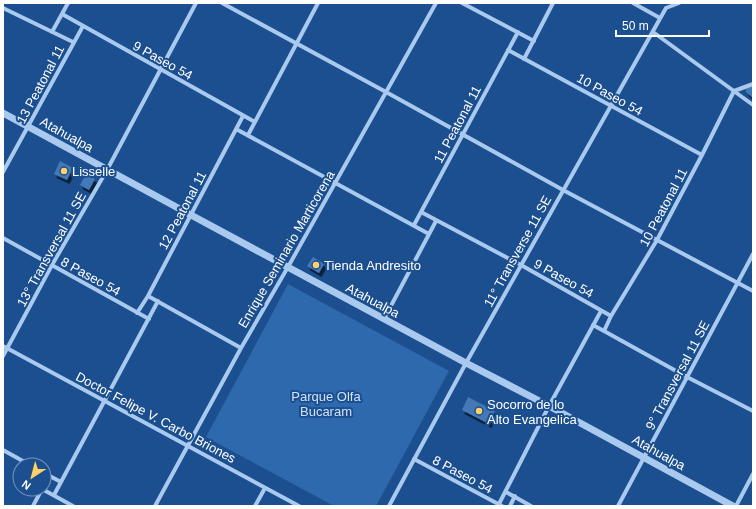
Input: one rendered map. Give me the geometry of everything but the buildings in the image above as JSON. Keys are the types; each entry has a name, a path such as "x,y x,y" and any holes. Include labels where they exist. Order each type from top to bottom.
{"street":[{"name":"13 Peatonal 11","path":"52,32 68,3"},
{"name":"13° Transversal 11 SE","path":"3,356 5,347 107,170 196,3"},
{"path":"222,3 463,133 563,190 753,291"},
{"path":"248,135 318,3"},
{"name":"Enrique Seminario Marticorena","path":"155,506 241,348 436,3"},
{"path":"462,3 534,40"},
{"path":"524,59 553,3"},
{"path":"633,3 660,18"},
{"path":"665,3 666,8 679,3"},
{"path":"3,8 73,42"},
{"name":"11° Transverse 11 SE","path":"389,506 466,362 666,8"},
{"name":"9 Paseo 54","path":"62,14 255,122"},
{"name":"13 Peatonal 11","path":"3,172 83,26"},
{"name":"11 Peatonal 11","path":"414,225 518,32"},
{"path":"653,32 753,105"},
{"name":"10 Paseo 54","path":"508,50 702,155"},
{"path":"734,91 753,84"},
{"name":"10 Peatonal 11","path":"604,330 657,240 734,91"},
{"name":"Atahualpa","path":"3,113 733,506"},
{"name":"12 Peatonal 11","path":"137,313 148,296 243,116"},
{"path":"236,129 430,234"},
{"name":"9 Paseo 54","path":"421,212 521,265 611,316"},
{"path":"384,319 436,221"},
{"name":"8 Paseo 54","path":"3,238 149,319"},
{"name":"9° Transversal 11 SE","path":"618,506 753,254"},
{"path":"148,296 241,348"},
{"path":"73,506 54,495 158,301"},
{"path":"501,505 549,406 601,311"},
{"path":"593,325 687,377 753,411"},
{"name":"Doctor Felipe V. Carbo Briones","path":"5,347 298,506"},
{"path":"3,450 16,457"},
{"name":"8 Paseo 54","path":"414,459 501,505"},
{"path":"736,506 753,474"},
{"path":"52,478 61,482"},
{"path":"255,506 265,488"},
{"name":"8 Paseo 54","path":"506,492 531,506"},
{"path":"510,506 515,496"},
{"path":"33,506 38,497"}],"green space":[{"name":"Parque Olfa Bucaram","path":"288,284 449,371 376,506 334,506 206,437"}],"place":[{"name":"Lisselle","path":"64,171"},
{"name":"Tienda Andresito","path":"316,265"},
{"name":"Socorro de lo Alto Evangelica","path":"479,411"}]}
